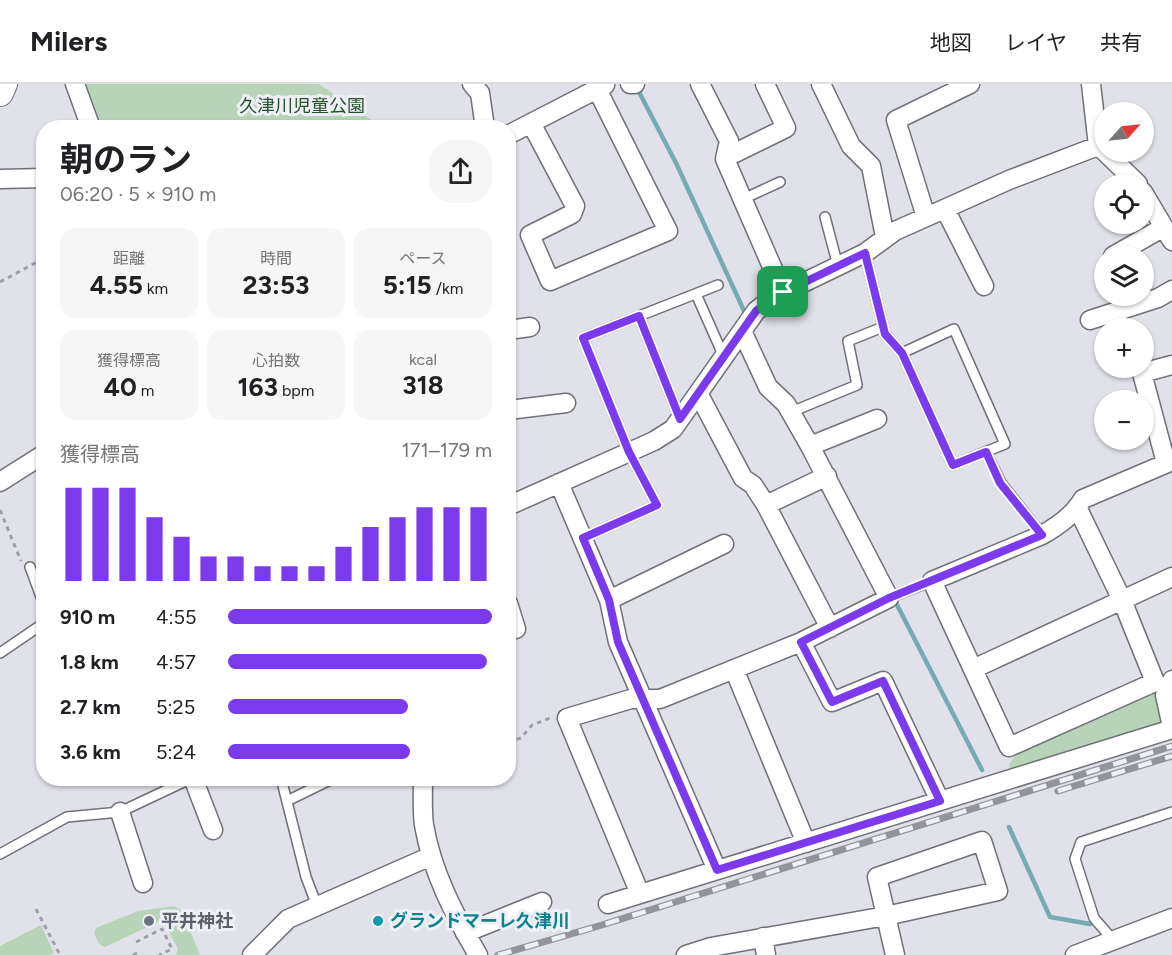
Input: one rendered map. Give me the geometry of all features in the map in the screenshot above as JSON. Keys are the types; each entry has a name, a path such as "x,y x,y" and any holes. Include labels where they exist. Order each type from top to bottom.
{"main road":[{"path":"0,93 3,84"}],"street":[{"path":"75,84 88,120"},
{"path":"472,84 480,93 484,120"},
{"path":"630,84 635,84"},
{"path":"700,84 729,141 725,159 783,292"},
{"path":"727,150 735,153 786,128 765,84"},
{"path":"821,84 851,146 871,166 885,237"},
{"path":"926,217 896,120 970,84"},
{"path":"1091,84 1094,102"},
{"path":"516,131 531,123 602,87 668,231 550,281 530,235 572,214 575,206 531,123"},
{"path":"516,502 654,441 674,429 756,311 772,298 865,253 885,237 926,217 1009,180 1094,152"},
{"path":"1115,162 1128,174"},
{"path":"0,178 36,178"},
{"path":"945,209 984,286"},
{"path":"1138,246 1168,234 1154,210"},
{"path":"1090,320 1158,298 1172,290"},
{"path":"516,329 530,327"},
{"path":"640,894 567,718 631,699 660,699 801,642 889,598 827,476 786,404 768,387 742,331"},
{"path":"1166,681 1009,747 932,581 1042,535 1057,526 1078,508 1083,499 1169,462 1142,373 1172,365"},
{"path":"698,393 743,478 753,485 766,505 830,628"},
{"path":"516,409 566,404"},
{"path":"810,446 877,419"},
{"path":"0,482 36,459"},
{"path":"766,505 827,476"},
{"path":"559,483 609,600 618,642 717,870"},
{"path":"608,904 1172,728 1165,695 1166,681 1122,600 1078,508"},
{"path":"609,600 724,544"},
{"path":"973,669 1172,577"},
{"path":"801,642 832,702 883,681 940,801"},
{"path":"734,669 806,843"},
{"path":"196,786 213,830"},
{"path":"423,786 424,823 431,856 446,896 478,955"},
{"path":"120,812 143,883"},
{"path":"686,955 711,947 765,946 886,916 998,891 982,841 877,877 886,916 895,955"},
{"path":"252,955 288,919 431,856"},
{"path":"465,933 542,902"},
{"path":"1075,955 1172,918"}],"lane":[{"path":"743,199 780,182"},
{"path":"825,217 838,266"},
{"path":"865,253 885,334 902,353 953,465 1005,444 954,329 902,353"},
{"path":"583,538 657,505 629,452 583,338 718,285"},
{"path":"696,294 724,357"},
{"path":"639,316 680,419"},
{"path":"790,412 857,386 848,341 883,327"},
{"path":"986,452 1000,483 1042,535"},
{"path":"30,567 36,583"},
{"path":"889,598 932,581"},
{"path":"0,653 36,628"},
{"path":"0,854 68,817 120,812 176,786"},
{"path":"283,786 306,877 317,906"},
{"path":"287,801 318,786"},
{"path":"1113,940 1094,918 1075,859 1081,842 1172,812"}],"path":[{"path":"0,282 36,263"},
{"path":"0,510 21,561 30,567"},
{"path":"516,740 521,738 532,725 554,716 567,718"},
{"path":"36,909 60,955"},
{"path":"136,942 162,929 172,949 159,955"},
{"path":"133,955 141,951"}],"green space":[{"name":"久津川児童公園","path":"83,84 319,84 372,120 98,120"},
{"path":"1160,689 1166,723 1010,772 1009,764 1018,752"},
{"path":"174,906 182,911 200,955 176,955 178,949 165,924 160,921 105,947 99,944 94,933 96,928 138,911"},
{"path":"41,925 54,953 50,955 0,955 0,946"}],"waterway":[{"path":"638,90 676,163 745,313"},
{"path":"894,599 982,770"},
{"path":"1009,827 1050,917 1090,924"}],"railway":[{"path":"498,955 602,925 1172,746"},
{"path":"1058,791 1172,756"}],"place":[{"name":"平井神社","path":"149,921"},
{"name":"グランドマーレ久津川","path":"378,921"}],"route":[{"path":"865,253 885,334 902,353 953,465 986,452 1000,483 1042,535 889,598 801,642 832,702 883,681 940,801 717,870 618,642 609,600 583,538 657,505 629,452 583,338 639,316 680,419 756,311 783,292 865,253"}]}
